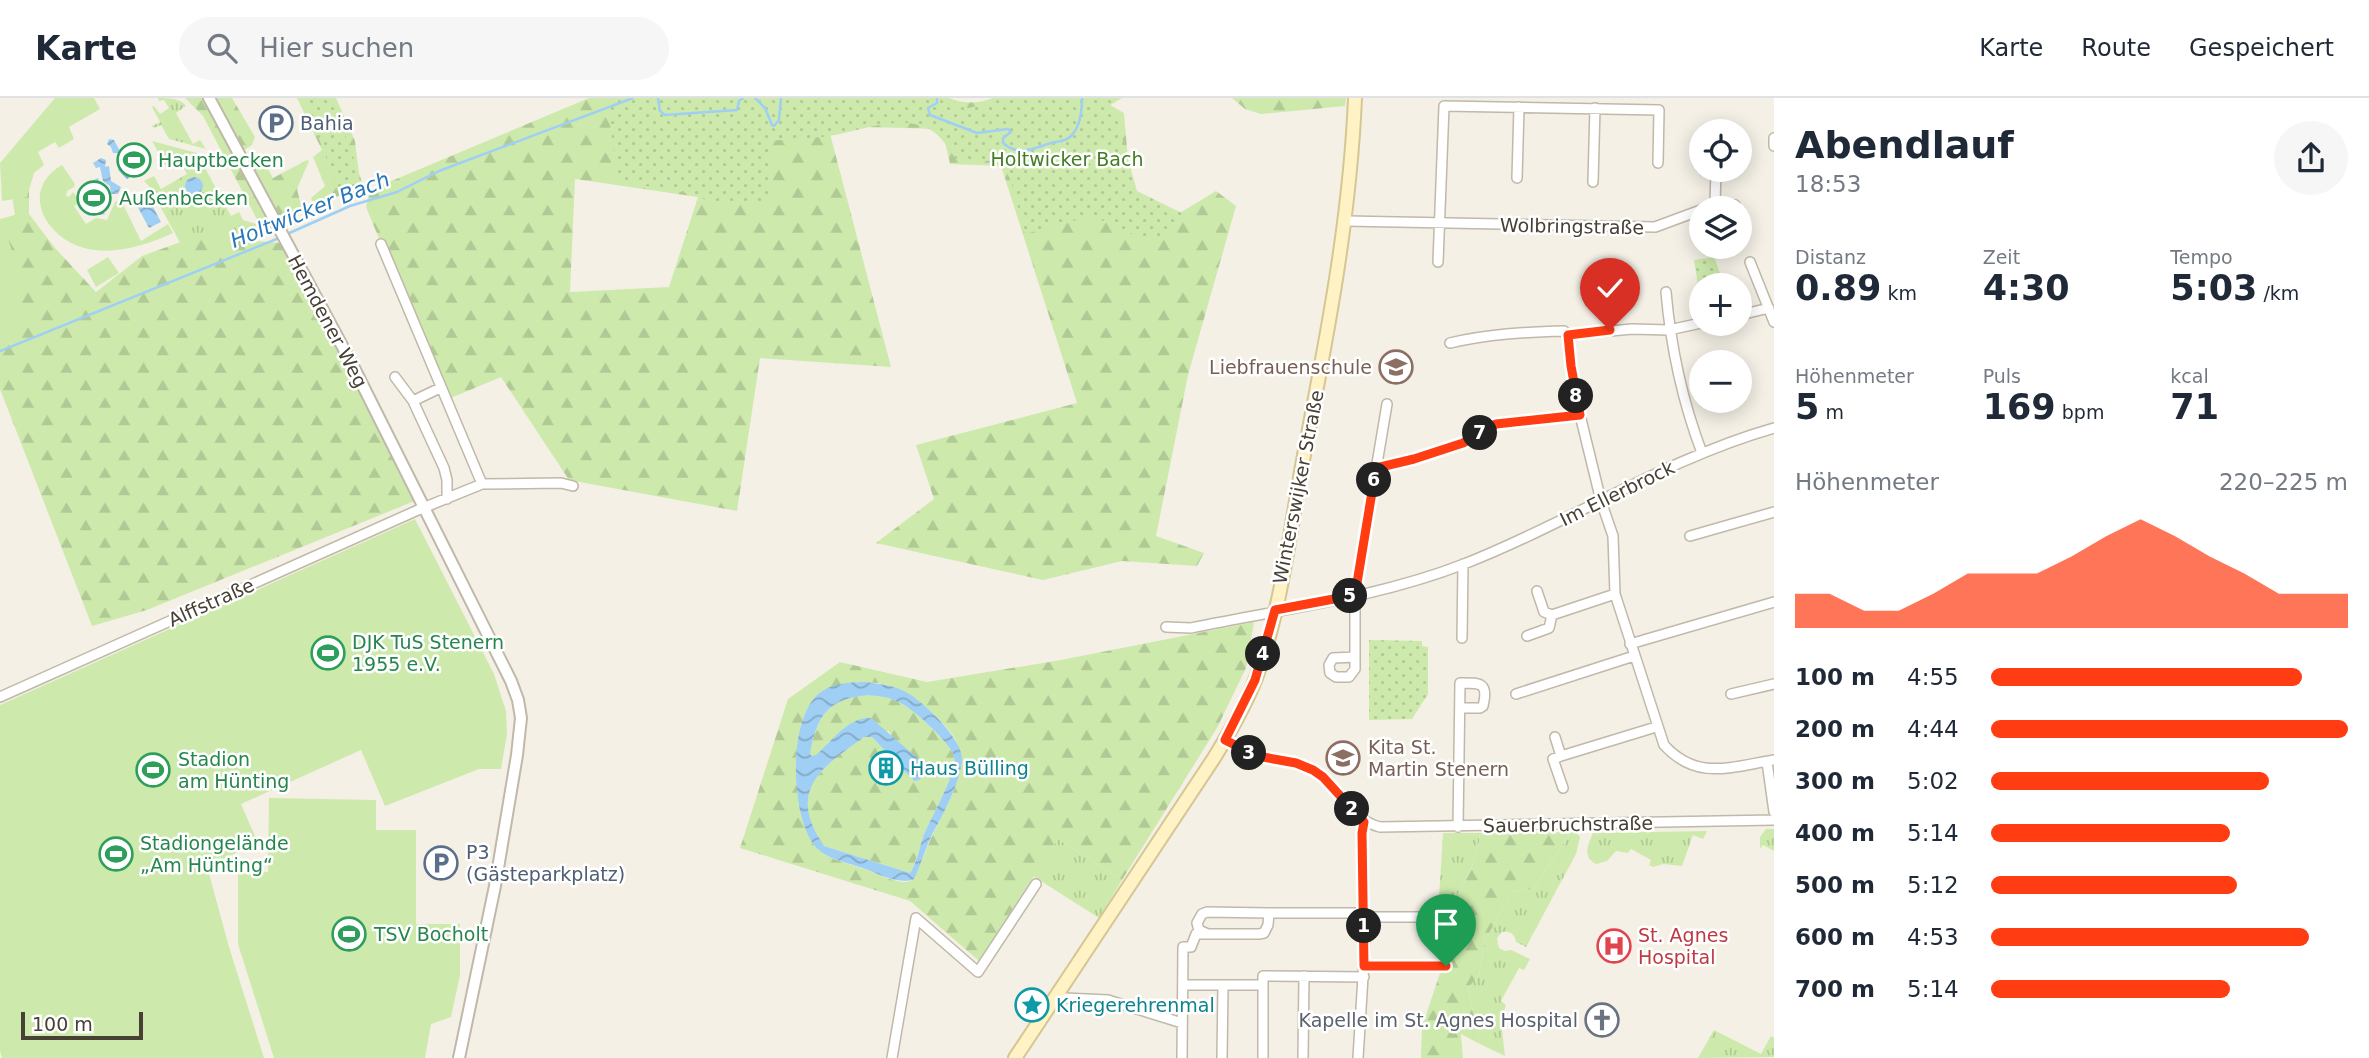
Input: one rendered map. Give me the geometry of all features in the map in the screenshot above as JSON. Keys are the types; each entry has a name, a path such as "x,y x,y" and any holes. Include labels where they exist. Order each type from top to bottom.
{"main road":[{"name":"Winterswijker Straße","path":"1015,1058 1225,740 1255,680 1275,610 1333,308 1352,164 1355,98"}],"street":[{"name":"Hemdener Weg","path":"209,98 353,366 511,681 518,700 521,718 517,755 495,886 459,1058"},
{"path":"1438,262 1444,102 1520,107 1659,110 1658,163"},
{"path":"1517,178 1520,107"},
{"path":"1592,182 1595,108"},
{"path":"1774,138 1774,146"},
{"name":"Wolbringstraße","path":"1346,221 1655,227 1689,215"},
{"path":"382,244 482,484"},
{"path":"1750,262 1774,321"},
{"path":"1666,292 1682,397 1702,453"},
{"path":"1752,312 1769,308"},
{"path":"1568,335 1632,329 1670,330 1689,326"},
{"path":"1450,343 1515,333 1564,331 1568,335 1580,415 1601,501 1613,536 1615,594 1664,745 1675,757 1690,766 1709,770 1771,761 1774,812"},
{"name":"Hemdener Weg","path":"395,377 413,401 444,468 447,499"},
{"path":"413,401 440,388"},
{"path":"1355,657 1355,595 1387,404"},
{"path":"1376,468 1463,443 1496,424 1580,415"},
{"name":"Im Ellerbrock","path":"1166,627 1191,628 1414,582 1517,542 1702,453 1774,428"},
{"path":"423,509 482,484 561,483 573,486"},
{"name":"Alffstraße","path":"0,697 423,509"},
{"path":"1690,536 1774,512"},
{"path":"1462,638 1463,564"},
{"path":"1537,591 1544,612 1552,615 1615,594"},
{"path":"1630,644 1774,602"},
{"path":"1527,636 1549,628 1552,615"},
{"path":"1516,694 1634,656"},
{"path":"1731,694 1774,684"},
{"path":"1458,827 1460,708"},
{"path":"1563,788 1553,759 1656,726"},
{"path":"1555,737 1561,756"},
{"path":"1225,740 1257,756 1296,763 1313,770 1323,777 1364,822 1364,977 1358,1058"},
{"name":"Sauerbruchstraße","path":"1364,822 1380,827 1458,827 1774,820"},
{"path":"892,1058 916,918 978,972 1036,884"},
{"path":"1208,934 1199,930 1197,923 1202,914 1207,912 1443,917"},
{"path":"1182,1058 1183,947 1191,947 1196,934 1264,933 1269,913"},
{"path":"1364,966 1446,966"},
{"path":"1262,1058 1263,976 1364,977"},
{"path":"1303,1058 1304,976"},
{"path":"1183,985 1263,985"},
{"path":"1222,1058 1223,985"},
{"path":"1064,998 1108,1000 1182,1023"}],"green space":[{"path":"55,98 94,98 100,109 69,127 74,139 59,148 55,142 38,152 44,165 34,173 27,197 2,201 0,163"},
{"path":"158,98 184,103 186,106 176,113 193,144 200,140 206,149 169,139 161,125 154,128 152,126 160,122 152,107 160,114 169,108 164,100 159,101"},
{"path":"185,98 232,98 255,137 252,145 243,151 248,163 251,165 263,159 273,178 309,161 297,189 302,209 262,229 203,116"},
{"name":"Holtwicker Bach","path":"297,98 336,98 355,141 361,190 335,197 315,208 311,198 325,186 313,157 322,150"},
{"name":"Holtwicker Bach","path":"304,98 332,98 365,190 341,198"},
{"path":"589,98 949,98 971,102 993,98 1098,98 1124,113 1131,196 1170,219 1216,191 1236,206 1188,375 1156,536 1204,553 1197,566 1122,561 1043,580 876,543 934,499 916,445 1077,403 1001,166 950,164 942,129 828,126 891,367 760,358 737,511 569,480 501,377 446,400 366,207 370,190","holes":["575,179 698,197 669,287 570,292"]},
{"name":"Holtwicker Bach","path":"620,98 949,98 960,106 969,108 1006,98 1122,98 1107,107 1117,120 1137,191 1184,214 1159,237 1138,237 1095,217 1025,234 1010,180 1000,164 992,161 958,161 934,132 905,123 879,125 821,137 769,141 768,203 708,200 692,194 618,181 607,103"},
{"path":"1232,98 1346,98 1345,106 1261,114 1245,109"},
{"path":"152,141 197,153 231,216 239,212 243,220 256,224 258,231 189,259 144,181 154,176 161,189 187,174 178,159 165,165"},
{"path":"62,165 75,184 67,191 66,196 69,197 73,192 83,200 74,206 86,224 96,218 107,220 115,202 121,200 141,241 168,224 173,233 141,245 107,251 84,248 70,242 58,234 49,223 42,212 40,199 42,187 49,175"},
{"path":"18,169 29,190 29,214 55,248 96,292 142,256 197,236 280,243 417,500 147,610 92,626 0,389 0,318 7,257 0,219 15,215 8,171"},
{"path":"6,231 20,279 19,333 0,340 0,232"},
{"path":"108,257 119,273 96,287 87,270"},
{"path":"1715,259 1720,273 1696,273 1694,260"},
{"path":"415,519 494,674 506,711 507,734 501,769 479,769 385,806 361,750 241,804 258,843 207,866 264,1058 2,1058 0,705"},
{"path":"1254,622 1246,668 1217,728 1122,880 1058,839 979,961 910,901 740,848 788,699 840,662 927,682 1061,660","holes":["857,682 889,685 906,692 940,720 958,746 959,766 955,788 918,870 910,881 890,879 827,856 816,847 802,815 796,770 797,747 808,708 817,695 826,690"]},
{"path":"1369,640 1422,641 1422,646 1428,647 1428,694 1412,719 1369,720"},
{"path":"868,694 891,699 909,709 940,736 954,756 948,784 923,837 910,873 824,846 813,827 808,810 808,796 813,782 834,759 864,737 872,737 914,781 889,731 833,740 816,756 810,753 821,719 827,712 843,700"},
{"name":"TSV Bocholt","path":"269,798 376,800 376,830 416,830 416,924 460,924 460,975 451,1017 431,1024 425,1058 274,1058 238,944 238,872 268,872"},
{"path":"1766,829 1774,829 1774,851 1763,845 1760,849 1760,837"},
{"path":"1707,831 1703,839 1693,835 1682,866 1663,864 1653,867 1649,865 1651,860 1631,849 1628,853 1616,851 1607,861 1596,864 1588,854 1593,833"},
{"path":"1571,832 1580,837 1576,854 1526,947 1516,942 1510,933 1502,932 1497,938 1499,948 1511,950 1530,959 1524,970 1519,968 1501,1001 1506,1005 1501,1022 1505,1056 1480,1044 1468,988 1479,975 1485,940 1513,891 1533,889"},
{"path":"1571,832 1533,889 1513,891 1485,940 1479,975 1468,988 1480,1044 1461,1034 1463,1058 1421,1058 1422,1027 1440,973 1438,913 1454,899 1467,878 1480,833"},
{"path":"1443,833 1480,833 1467,878 1454,899 1438,913"},
{"path":"1058,839 1122,880 1099,918 1033,876"},
{"path":"1714,1030 1761,1054 1771,1036 1774,1038 1774,1057 1698,1058"}],"water":[{"name":"Hauptbecken","path":"109,139 114,140 123,152 127,148 137,151 139,149 149,159 142,164 144,170 127,179 118,170 122,161 117,159 118,153 113,153 107,144"},
{"path":"101,158 106,160 105,167 109,166 111,181 121,187 118,194 111,194 110,186 103,181 100,167 96,168 93,163"},
{"path":"194,177 200,180 203,186 200,192 194,195 188,192 185,186 188,180"},
{"name":"Außenbecken","path":"98,178 99,181 91,187 96,187 98,192 94,195 105,214 89,216 79,207 92,198 78,193 85,184"},
{"path":"146,194 161,222 149,228 134,200"},
{"path":"867,682 890,686 911,695 949,731 956,741 962,759 952,795 914,879 909,881 891,879 825,854 814,845 806,831 801,813 797,792 797,748 807,709 816,696 827,688","holes":["868,695 891,699 909,709 940,736 954,756 948,784 923,837 910,873 824,846 813,827 808,810 809,795 822,770 864,737 872,737 914,781 924,775 921,761 871,718 863,718 848,725 816,755 810,754 816,729 827,711 843,700"]}],"waterway":[{"name":"Holtwicker Bach","path":"285,235 350,206 397,192 439,171 633,98"},
{"name":"Holtwicker Bach","path":"658,98 660,111 665,115 737,110 739,101 743,98"},
{"name":"Holtwicker Bach","path":"755,98 765,108 774,126 779,120 781,98"},
{"name":"Holtwicker Bach","path":"937,98 937,103 928,108 930,115 977,133 1008,129 1011,132 1003,138 1003,143 1015,150 1033,149 1069,138 1078,123 1082,98"},
{"name":"Holtwicker Bach","path":"0,351 279,238"}],"place":[{"name":"Bahia","path":"276,123"},
{"name":"Hauptbecken","path":"134,160"},
{"name":"Außenbecken","path":"94,198"},
{"name":"Liebfrauenschule","path":"1396,367"},
{"name":"DJK TuS Stenern 1955 e.V.","path":"328,653"},
{"name":"Kita St. Martin Stenern","path":"1343,758"},
{"name":"Haus Bülling","path":"886,768"},
{"name":"Stadion am Hünting","path":"153,770"},
{"name":"Stadiongelände „Am Hünting“","path":"116,854"},
{"name":"P3 (Gästeparkplatz)","path":"441,863"},
{"name":"TSV Bocholt","path":"349,934"},
{"name":"St. Agnes Hospital","path":"1614,946"},
{"name":"Kriegerehrenmal","path":"1032,1005"},
{"name":"Kapelle im St. Agnes Hospital","path":"1602,1020"}],"route":[{"path":"1446,966 1364,966 1364,822 1323,777 1313,770 1300,764 1257,756 1225,740 1255,680 1275,610 1355,595 1376,468 1463,443 1496,424 1580,415 1568,335 1610,330"}]}
